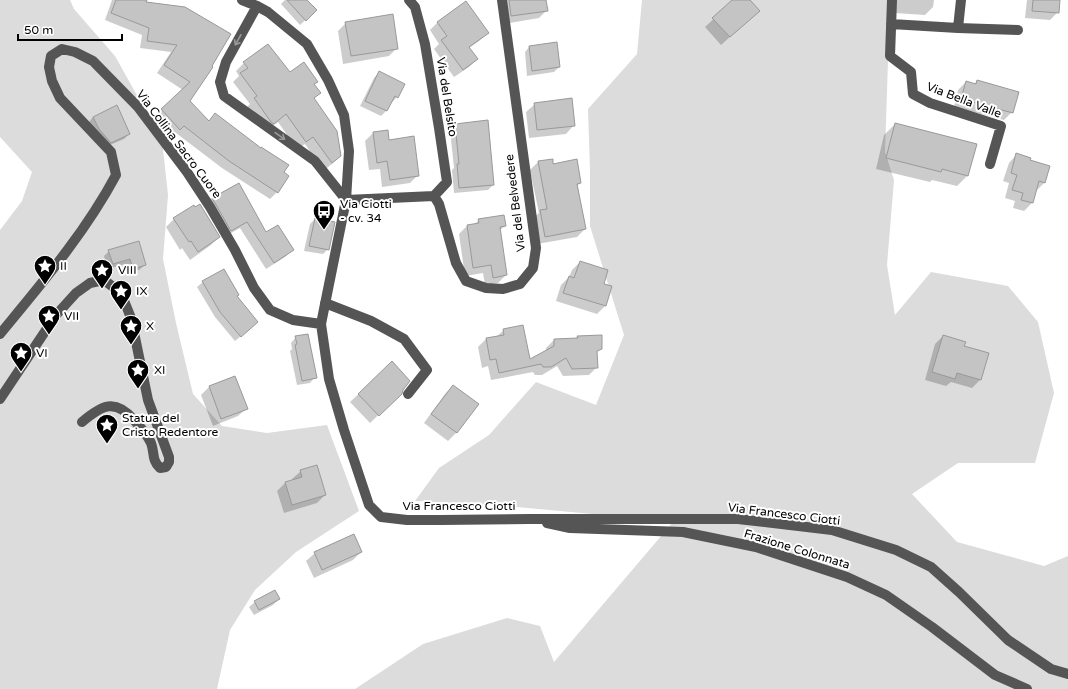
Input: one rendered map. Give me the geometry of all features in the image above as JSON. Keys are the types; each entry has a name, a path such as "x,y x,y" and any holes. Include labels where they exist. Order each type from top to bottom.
{"street":[{"name":"Via Francesco Ciotti","path":"242,0 268,12 308,44 328,80 344,115 349,151 346,200 321,324 329,379 344,430 368,505 381,517 407,520 738,519 832,530 896,550 931,567 1008,640 1050,669 1068,674"},
{"name":"Via del Belsito","path":"409,0 415,7 425,44 447,182 434,196"},
{"name":"Via del Belvedere","path":"434,196 439,204 456,263 466,281 486,288 503,289 520,284 533,268 536,248 502,0"},
{"name":"Via Bella Valle","path":"892,0 890,56 911,72 914,94 930,103 1001,126 990,164"},
{"path":"958,28 961,0"},
{"path":"257,6 226,62 220,82 224,96 315,161 346,200 434,196"},
{"path":"891,24 1018,30"},
{"name":"Via Collina Sacro Cuore","path":"0,334 70,247 104,198 116,175 111,152 60,98 52,81 49,67 51,56 62,49 75,52 93,61 138,107 187,172 210,207 235,250 254,288 270,310 293,320 321,324"},
{"path":"0,399 56,315 76,293 90,283 104,280 121,293 131,318 148,400 169,457 169,462 166,467 160,468 156,463 152,444 138,424 124,410 114,406 106,407 93,413 82,422"},
{"path":"325,303 371,321 404,339 427,370 408,394"},
{"name":"Frazione Colonnata","path":"529,519 570,528 683,532 756,547 847,577 886,595 932,627 995,675 1027,689"}],"shaded area":[{"path":"0,0 70,0 74,9 115,56 162,140 168,195 163,259 193,394 222,426 267,433 327,425 359,511 296,552 255,590 230,630 217,689 0,689 0,230 22,201 32,172 0,137"},
{"path":"642,0 890,0 885,152 894,180 887,265 895,315 931,272 1008,286 1038,322 1054,393 1035,463 958,463 912,494 957,542 1044,566 1068,556 1068,689 355,689 423,644 507,618 540,626 554,662 673,522 495,505 415,501 439,468 489,435 536,382 596,405 624,335 590,226 588,109 637,54"}],"building":[{"path":"116,0 147,0 146,2 185,7 231,34 212,66 213,67 190,101 209,121 215,113 261,148 289,165 284,172 289,176 278,193 229,161 184,126 180,130 161,109 190,82 164,65 177,45 147,41 149,28 111,13"},
{"path":"287,0 307,0 317,10 306,21"},
{"path":"509,0 546,0 548,11 511,16"},
{"path":"732,0 750,0 760,11 730,37 712,18"},
{"path":"1033,0 1060,0 1059,13 1032,11"},
{"path":"466,1 489,33 469,47 478,59 463,70 441,40 447,36 437,22"},
{"path":"393,14 398,49 351,56 345,22"},
{"path":"557,42 560,67 532,71 529,46"},
{"path":"268,44 290,72 304,62 318,82 314,84 321,93 314,98 337,131 341,156 332,163 313,137 306,142 286,114 274,124 271,122 254,98 257,96 240,73 248,68 243,62"},
{"path":"379,71 405,84 398,98 395,96 387,111 365,101"},
{"path":"977,80 1019,92 1013,113 961,99 966,81 976,84"},
{"path":"572,98 575,126 537,130 534,103"},
{"path":"117,105 130,134 111,143 99,129 93,117"},
{"path":"488,120 494,185 459,188 457,164 459,164 455,124"},
{"path":"895,123 977,144 968,176 942,169 941,172 886,158"},
{"path":"388,130 389,140 414,136 419,176 390,180 387,161 377,163 373,132"},
{"path":"1016,153 1031,158 1030,160 1050,166 1045,183 1039,181 1033,203 1021,200 1023,193 1012,190 1017,175 1011,173"},
{"path":"553,159 553,164 577,159 581,183 577,184 586,229 545,237 540,210 547,209 538,161"},
{"path":"239,183 266,232 278,225 294,250 274,263 247,222 231,231 212,198"},
{"path":"200,204 220,237 198,252 191,241 189,242 173,218 194,205 195,207"},
{"path":"504,215 506,226 500,227 507,275 493,278 491,265 473,268 467,225 479,223 478,219"},
{"path":"315,218 335,222 329,250 309,246"},
{"path":"139,241 146,265 133,269 130,259 113,264 108,250"},
{"path":"580,261 608,270 604,284 612,286 606,306 563,293 569,276 574,278"},
{"path":"224,269 239,295 237,296 258,322 241,337 220,312 202,281"},
{"path":"523,325 530,359 554,346 554,339 602,335 602,349 597,351 598,368 572,369 566,358 551,367 543,367 541,364 499,373 496,359 490,360 486,338 504,335 503,329"},
{"path":"308,334 317,378 302,381 295,345 297,344 295,336"},
{"path":"943,335 966,342 964,346 989,353 981,380 957,373 955,379 932,372"},
{"path":"392,361 410,381 403,390 402,394 379,416 358,394"},
{"path":"235,376 248,409 221,419 209,386"},
{"path":"453,385 479,404 457,433 431,414"},
{"path":"317,465 326,495 292,505 285,482 302,477 300,470"},
{"path":"354,534 362,552 322,570 314,552"},
{"path":"275,590 280,599 259,610 254,601"}],"place":[{"name":"Via Ciotti - cv. 34","path":"324,230"},
{"name":"II","path":"45,286"},
{"name":"VIII","path":"102,290"},
{"name":"IX","path":"121,310"},
{"name":"VII","path":"49,336"},
{"name":"X","path":"131,346"},
{"name":"VI","path":"21,372"},
{"name":"XI","path":"138,390"},
{"name":"Statua del Cristo Redentore","path":"107,444"}]}
